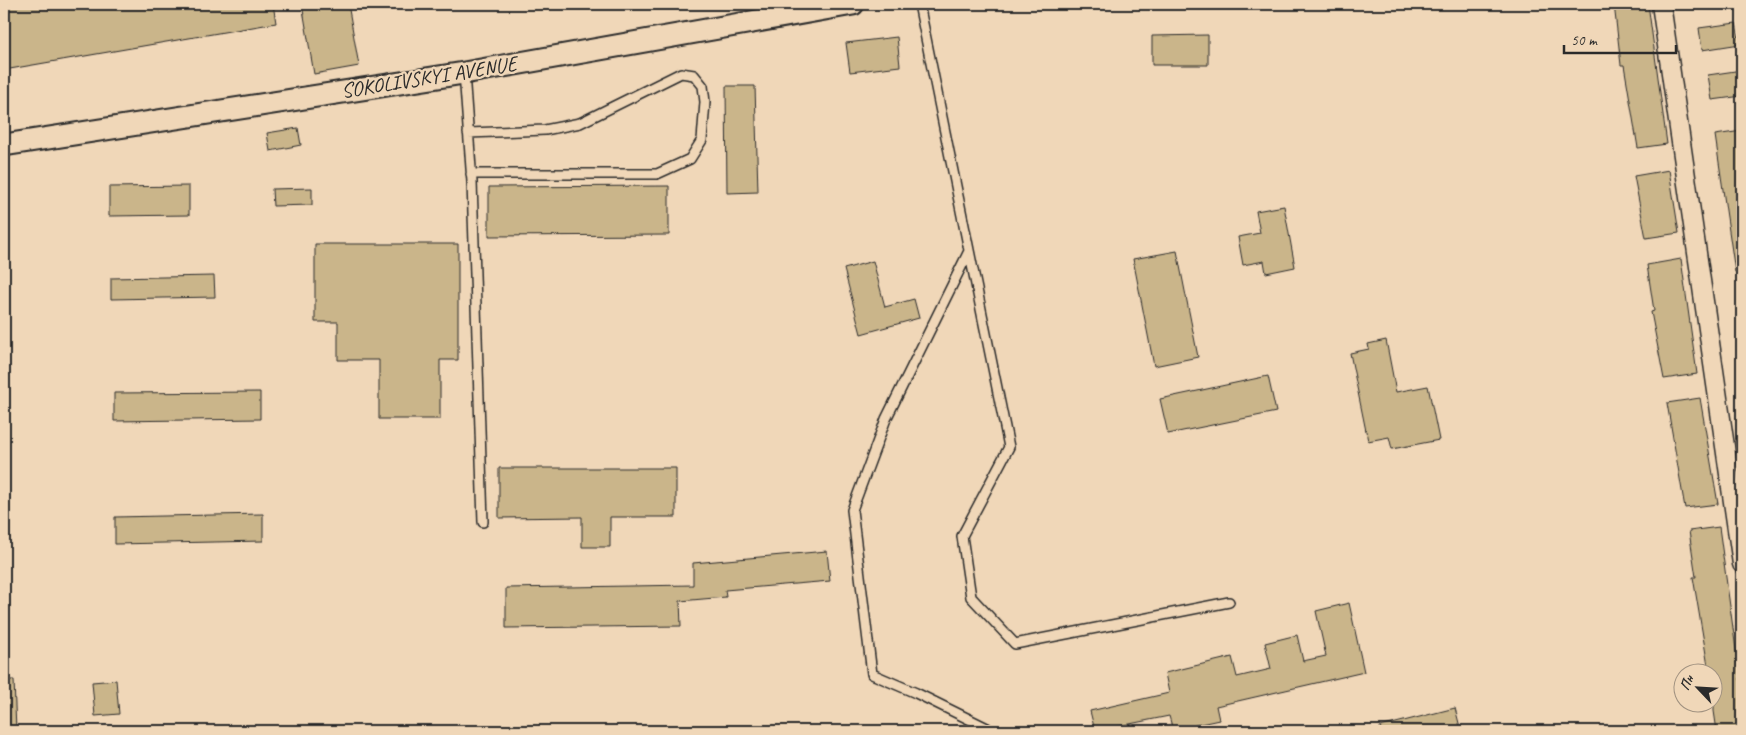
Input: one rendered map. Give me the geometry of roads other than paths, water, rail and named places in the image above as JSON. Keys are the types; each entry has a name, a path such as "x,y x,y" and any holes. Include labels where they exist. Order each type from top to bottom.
{"street":[{"name":"SOKOLIVSKYI AVENUE","path":"4,145 464,73 852,4"},
{"path":"1661,4 1742,564"}],"lane":[{"path":"919,4 1009,447 962,536 971,597 1015,644 1229,602"},
{"path":"464,73 471,174 483,522"},
{"path":"468,133 545,130 580,123 680,73 694,74 703,86 706,102 702,140 690,159 657,174 471,174"},
{"path":"969,251 886,419 852,510 872,674 916,693 987,728 989,731"}]}
